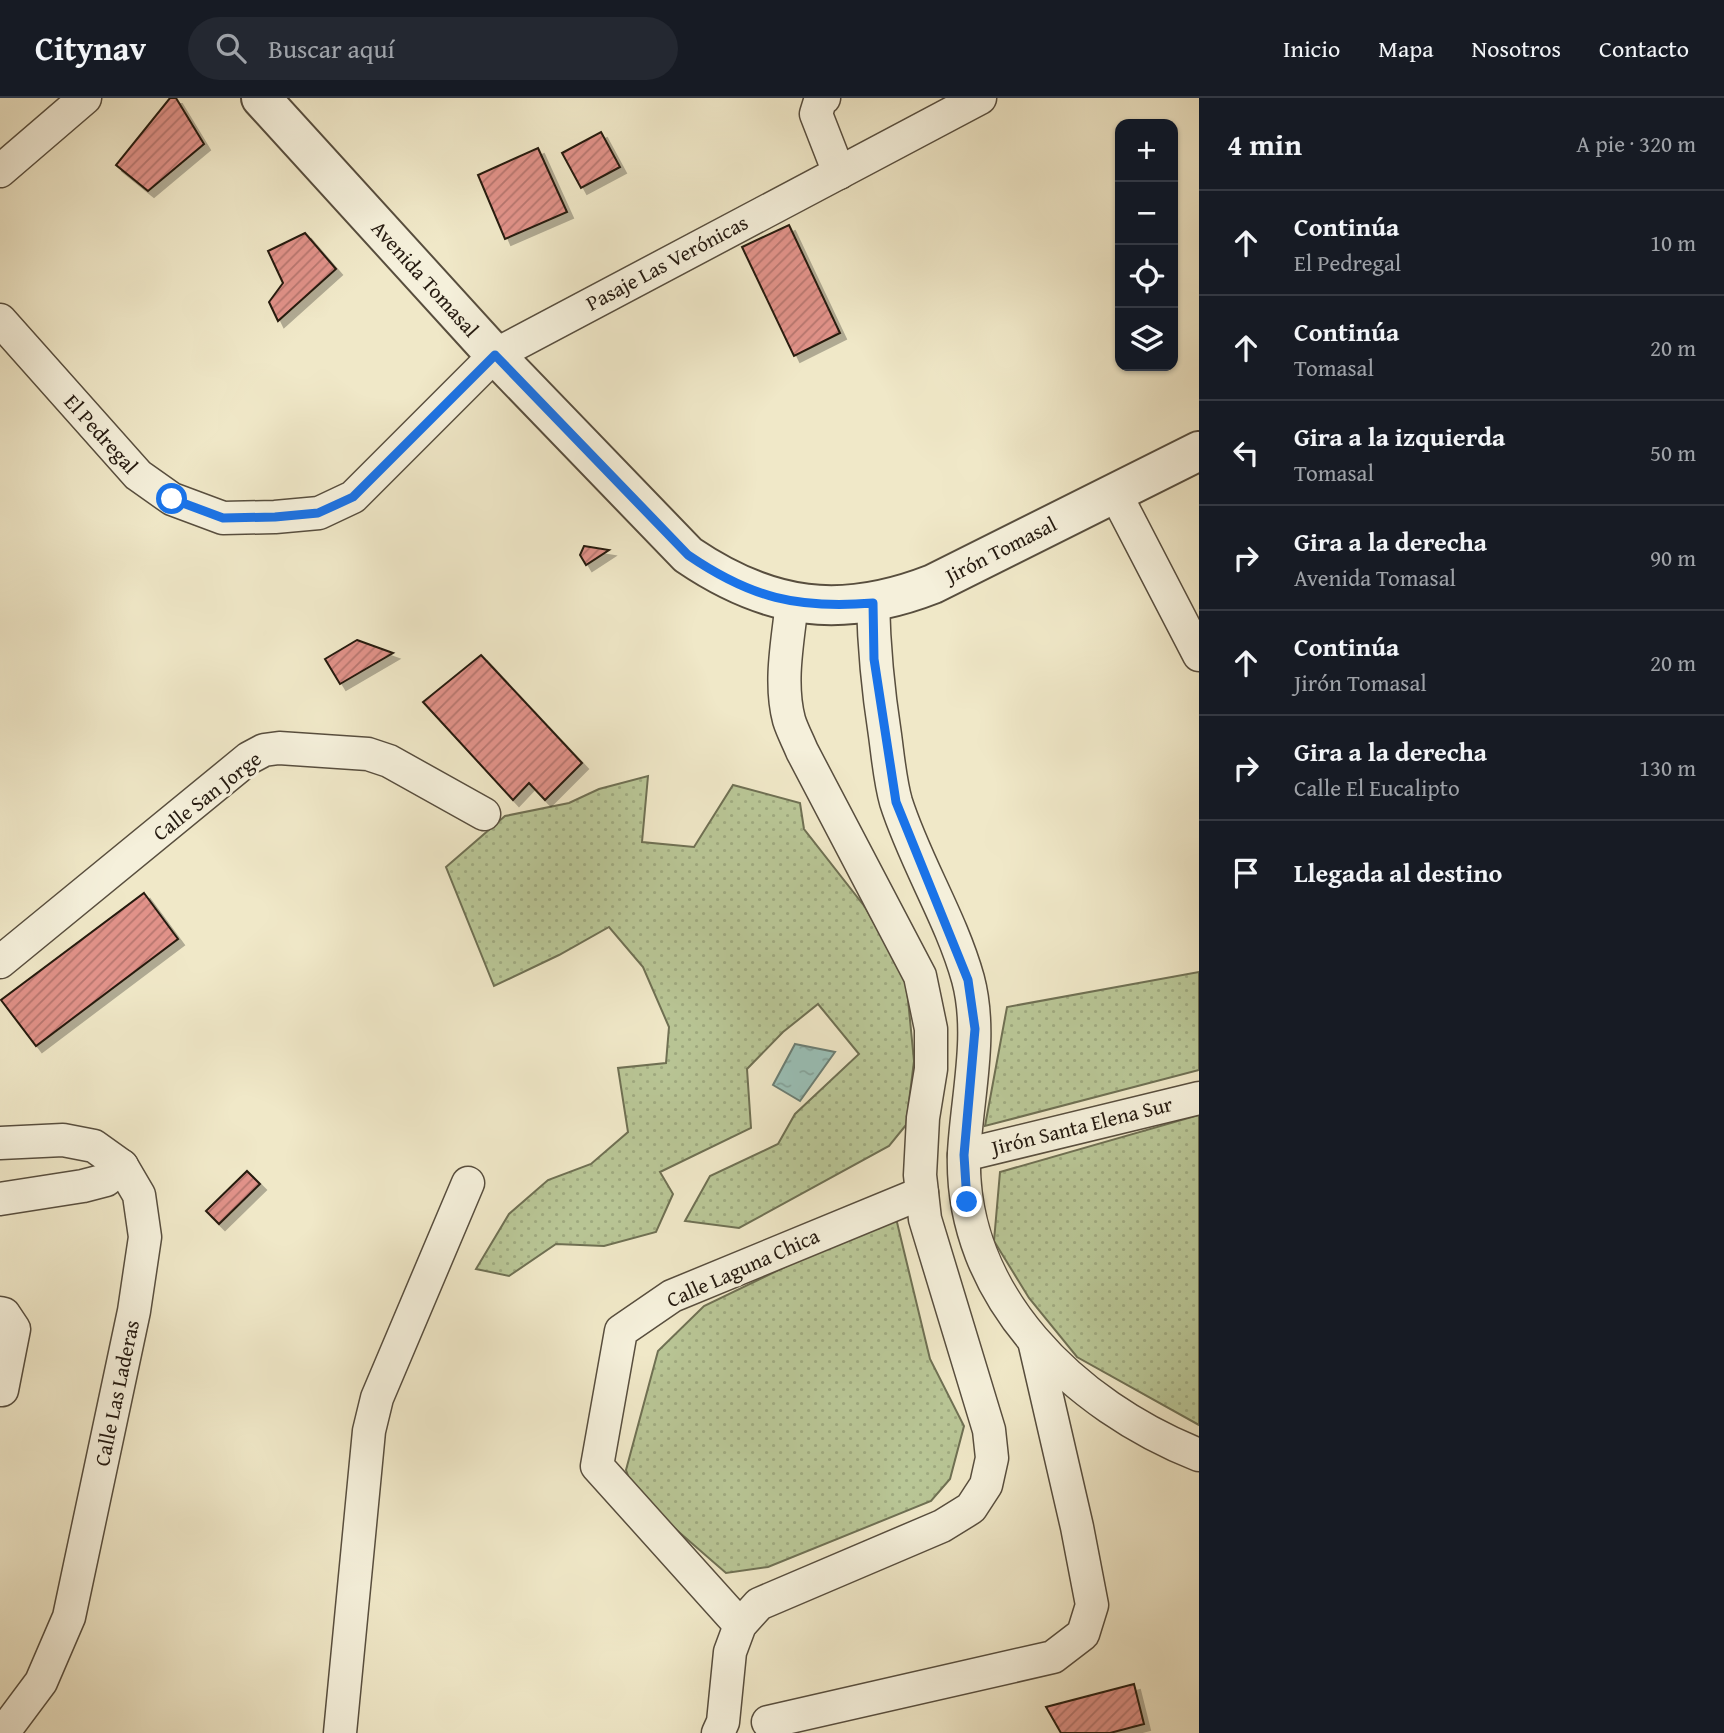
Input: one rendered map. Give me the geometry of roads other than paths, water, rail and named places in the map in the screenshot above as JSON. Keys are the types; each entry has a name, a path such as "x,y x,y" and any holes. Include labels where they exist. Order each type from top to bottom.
{"street":[{"path":"0,171 85,98"},
{"name":"Avenida Tomasal","path":"261,98 495,355 688,555 717,575 751,591 792,602"},
{"path":"824,98 816,114 839,173"},
{"name":"Pasaje Las Verónicas","path":"223,518 318,513 353,497 495,355 980,98"},
{"name":"El Pedregal","path":"0,320 138,475 172,499 223,518"},
{"name":"Jirón Tomasal","path":"792,602 832,606 873,603 903,596 933,584 1199,451"},
{"path":"1115,493 1199,655"},
{"path":"718,1733 723,1723 730,1652 740,1625 759,1604 942,1527 971,1508 986,1485 992,1458 989,1430 925,1219 920,1175 923,1118 931,1069 931,1029 927,1002 920,976 906,947 802,751 789,721 785,667 792,602"},
{"path":"873,603 874,659 896,802 968,980 975,1029 964,1155 967,1202 983,1258 1005,1301 1035,1345 1085,1391 1133,1424 1199,1454"},
{"name":"Calle San Jorge","path":"0,962 249,758 264,750 279,748 368,754 389,761 484,814"},
{"name":"Jirón Santa Elena Sur","path":"964,1155 1199,1098"},
{"name":"Calle Las Laderas","path":"0,1143 63,1140 94,1146 122,1166 139,1195 145,1237 134,1311 69,1617 41,1682 3,1733"},
{"path":"0,1199 106,1180 122,1166"},
{"path":"340,1733 369,1431 377,1398 468,1183"},
{"name":"Calle Laguna Chica","path":"740,1625 597,1466 621,1331 672,1296 922,1193"},
{"path":"0,1313 4,1314 14,1329 2,1390"},
{"path":"768,1723 1053,1657 1083,1634 1091,1605 1077,1527 1035,1345"}],"water":[{"path":"795,1044 835,1052 800,1101 773,1085"}]}
